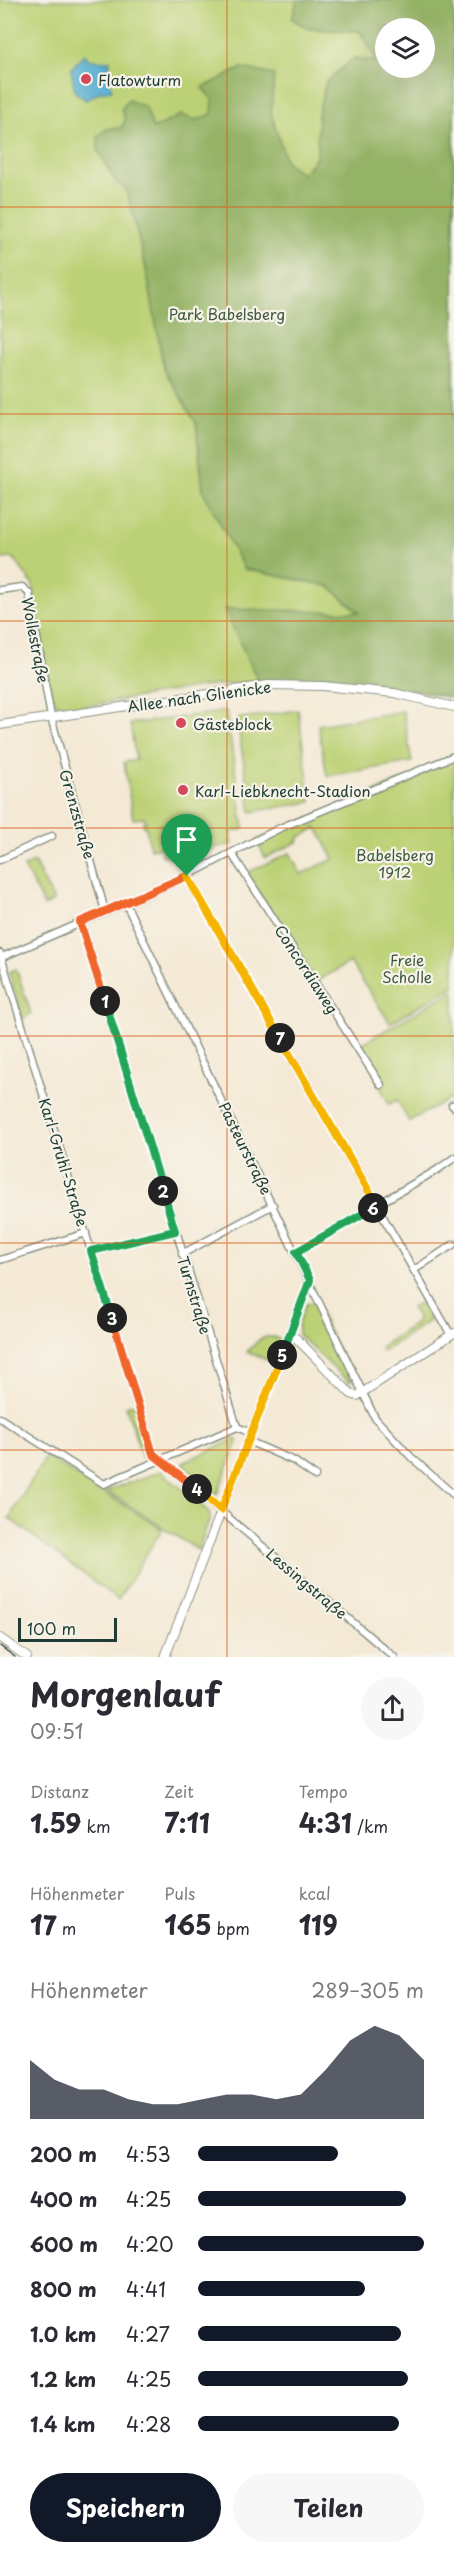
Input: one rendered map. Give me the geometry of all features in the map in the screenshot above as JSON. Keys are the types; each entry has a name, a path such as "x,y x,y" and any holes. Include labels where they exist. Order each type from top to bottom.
{"street":[{"name":"Wollestraße","path":"0,590 22,587 28,593 51,717"},
{"name":"Allee nach Glienicke","path":"0,725 268,685 323,686 394,693 454,707"},
{"name":"Grenzstraße","path":"51,717 105,911"},
{"path":"0,956 126,904 232,854 280,828 454,756"},
{"path":"0,860 52,836"},
{"name":"Concordiaweg","path":"232,854 381,1085"},
{"path":"187,876 453,1334 357,1396 351,1394 296,1338 289,1335"},
{"name":"Pasteurstraße","path":"126,904 375,1418 411,1457 454,1495"},
{"name":"Turnstraße","path":"80,922 237,1427"},
{"name":"Karl-Gruhl-Straße","path":"0,956 153,1454 221,1510"},
{"path":"296,1252 454,1158"},
{"path":"182,1254 273,1205"},
{"path":"91,1251 175,1231"},
{"path":"0,1260 86,1233"},
{"path":"414,1270 454,1244"},
{"path":"165,1657 310,1280"},
{"path":"0,1418 104,1484 237,1427 249,1437 294,1461 315,1476"},
{"name":"Lessingstraße","path":"221,1510 394,1657"},
{"path":"0,1638 27,1657"}],"green space":[{"name":"Park Babelsberg","path":"0,0 454,0 454,699 382,685 308,679 234,683 63,709 51,698 33,585 14,558 0,559"},
{"path":"297,0 454,0 454,699 421,691 344,681 258,681 224,609 359,612 328,586 244,569 203,491 196,423 164,369 146,269 127,191 115,181 98,150 98,136 107,129 123,126 125,119 121,110 128,100 146,107 153,129 181,115 197,120 212,114 213,100 202,88 242,68 274,75 271,113 286,162 303,174 317,156 318,114 326,82 354,58 375,62 375,78 435,78 435,18 375,18 375,57 360,31 309,29 292,19"},
{"path":"298,710 311,802 251,812 237,719"},
{"name":"Karl-Liebknecht-Stadion","path":"226,711 244,829 231,832 233,844 217,847 207,852 205,849 202,850 203,854 192,859 162,855 160,847 150,849 143,822 146,822 145,818 133,819 124,762 136,760 130,724"},
{"path":"403,711 412,762 327,776 318,725"},
{"name":"Babelsberg 1912","path":"454,759 454,986 390,1023 350,962 317,981 246,873 290,853 301,874 334,859 317,828 298,838 299,841 265,858 257,840"},
{"path":"34,862 54,901 44,906 24,867"},
{"path":"16,969 31,1013 23,1019 9,972"},
{"path":"454,990 454,1097 409,1121 397,1100 389,1104 380,1087 384,1084 360,1045"},
{"path":"425,1300 429,1307 424,1310 430,1320 383,1352 380,1347 416,1323 417,1317 411,1308"},
{"path":"314,1301 352,1380 349,1382 298,1335 298,1324 306,1304"},
{"path":"274,1337 281,1341 272,1362 247,1352 259,1340"},
{"path":"134,1404 149,1450 142,1457 126,1406"},
{"path":"235,1439 238,1442 217,1494 182,1463"},
{"path":"46,1456 162,1529 118,1600 9,1518"},
{"path":"161,1471 209,1512 210,1518 198,1550 106,1491"}],"water":[{"path":"84,54 90,60 110,61 108,76 112,90 99,92 86,100 75,92 71,69"}],"tram line":[{"path":"0,1646 15,1657"}],"place":[{"name":"Flatowturm","path":"86,79"},
{"name":"Gästeblock","path":"181,723"},
{"name":"Karl-Liebknecht-Stadion","path":"183,790"}],"route":[{"path":"187,876 377,1205 296,1252 310,1280 221,1510 153,1454 91,1251 175,1231 80,922 187,876"}],"park label":[{"name":"Freie Scholle","path":"407,968"}]}
